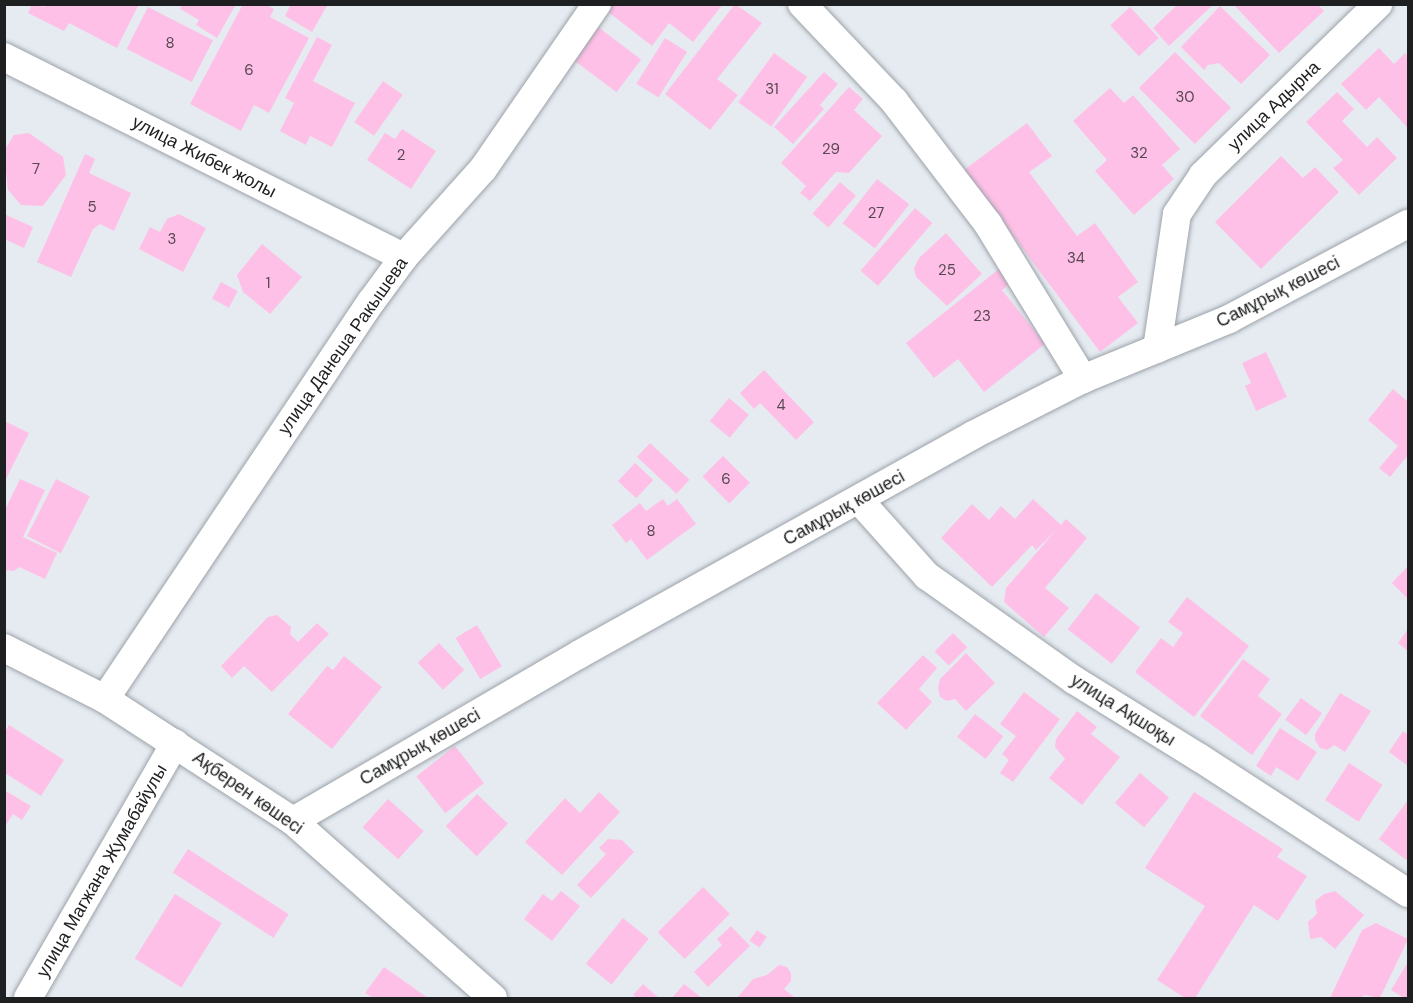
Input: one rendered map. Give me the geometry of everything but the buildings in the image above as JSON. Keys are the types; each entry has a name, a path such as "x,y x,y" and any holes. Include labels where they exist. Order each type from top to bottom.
{"street":[{"name":"улица Данеша Ракышева","path":"105,699 271,448 404,257 483,169 597,4"},
{"path":"802,4 894,101 981,215 1083,379"},
{"name":"улица Адырна","path":"1157,349 1177,214 1203,175 1378,4"},
{"name":"улица Жибек жолы","path":"4,57 404,257"},
{"name":"Самұрық көшесі","path":"293,821 580,654 974,435 1083,379 1229,319 1408,224"},
{"name":"улица Ақшоқы","path":"859,500 927,576 1074,681 1200,758 1408,893"},
{"name":"Ақберен көшесі","path":"4,648 105,699 176,742 293,821 493,999"},
{"name":"улица Магжана Жумабайулы","path":"28,999 176,742"}]}
